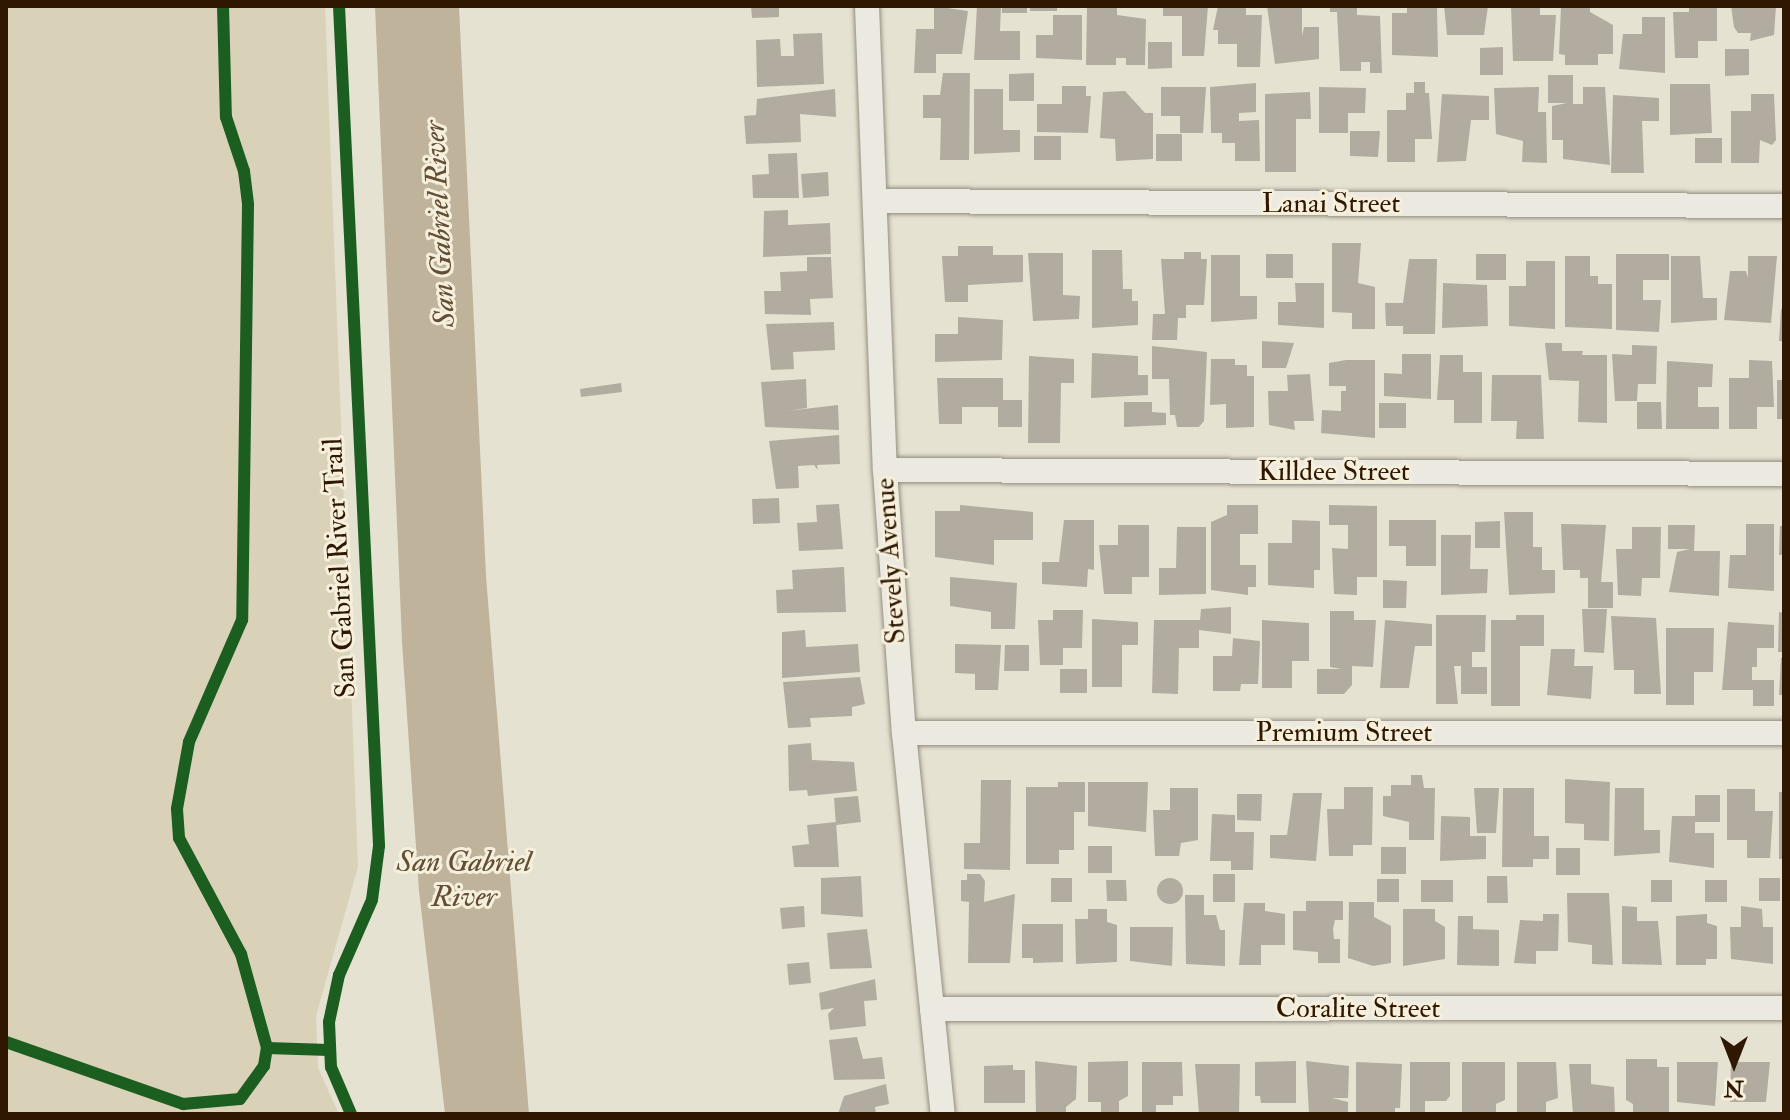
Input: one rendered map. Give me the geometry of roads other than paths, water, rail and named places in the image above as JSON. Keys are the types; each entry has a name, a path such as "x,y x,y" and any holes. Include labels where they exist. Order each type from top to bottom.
{"street":[{"name":"Stevely Avenue","path":"867,6 879,201 885,470 904,733 943,1114"},
{"name":"Lanai Street","path":"879,201 1784,206"},
{"name":"Killdee Street","path":"885,470 1784,474"},
{"name":"Premium Street","path":"904,733 1784,733"},
{"name":"Coralite Street","path":"932,1009 1784,1008"}],"water":[{"name":"San Gabriel River","path":"375,6 459,6 486,576 529,1114 445,1114 419,891 402,642"}]}
